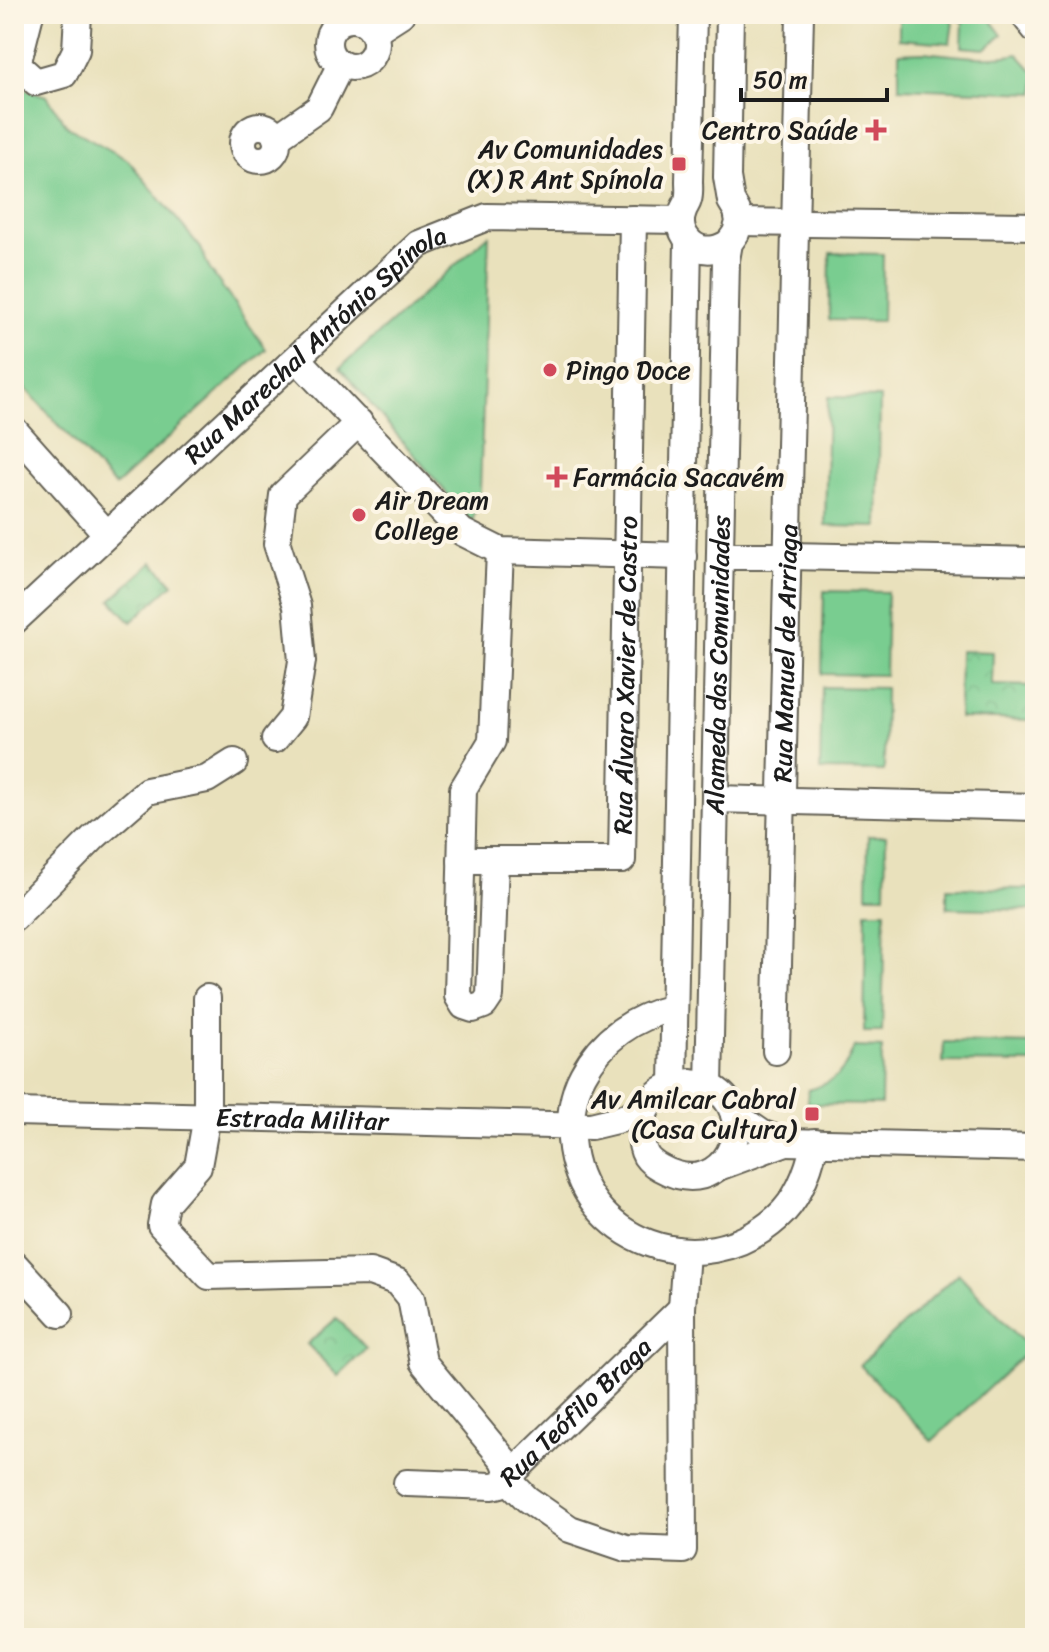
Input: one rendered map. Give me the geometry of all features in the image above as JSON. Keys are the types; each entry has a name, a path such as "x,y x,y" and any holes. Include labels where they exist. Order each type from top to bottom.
{"street":[{"path":"30,14 17,65 36,82 64,74 76,50 78,14"},
{"path":"373,32 401,14"},
{"name":"Alameda das Comunidades","path":"673,1085 686,220 693,14"},
{"name":"Alameda das Comunidades","path":"709,1087 726,260 733,222 727,177 730,14"},
{"name":"Rua Manuel de Arriaga","path":"776,1051 800,14"},
{"path":"1023,14 1035,29"},
{"path":"344,20 361,21 373,32 374,53 362,65 341,64 334,59 328,47 331,31 344,20"},
{"path":"276,138 319,108 341,64"},
{"path":"711,192 722,195 733,222 720,248 708,250 697,247 686,220 700,193 711,192"},
{"name":"Rua Marechal António Spínola","path":"14,621 419,244 487,217 686,220"},
{"name":"Rua Álvaro Xavier de Castro","path":"495,861 622,860 633,219"},
{"path":"733,222 1035,226"},
{"path":"297,359 462,532 500,551 683,556"},
{"path":"275,739 293,717 302,661 297,606 277,544 283,495 359,422"},
{"path":"14,430 106,533"},
{"path":"461,860 495,861 490,996 484,1005 473,1009 464,1006 458,996 461,860 463,789 492,741 500,551"},
{"path":"720,556 1035,561"},
{"path":"14,918 94,837 147,791 207,779 234,762"},
{"path":"716,799 1035,807"},
{"path":"207,998 207,1116 198,1166 165,1204 161,1225 209,1276 370,1272 398,1282 411,1298 423,1362 504,1460 515,1487 570,1529 626,1548 683,1550 682,1308 686,1252"},
{"path":"673,1008 639,1019 612,1037 590,1061 577,1085 580,1126 572,1158 588,1195 616,1226 657,1247 686,1252 715,1250 746,1240 778,1217 796,1196 810,1166 815,1142"},
{"path":"721,1166 732,1151 737,1132 734,1114 725,1098 709,1087 691,1082 673,1085 657,1094 645,1109 641,1122 642,1145 647,1157 668,1173 686,1178 704,1175 786,1142"},
{"name":"Estrada Militar","path":"14,1112 580,1126 620,1119 645,1109"},
{"path":"734,1114 763,1134 786,1142 1035,1148"},
{"name":"Estrada Militar","path":"580,1126 624,1142 647,1157"},
{"path":"14,1264 60,1314"},
{"name":"Rua Teófilo Braga","path":"407,1483 501,1484 682,1308"}],"green space":[{"path":"945,14 953,22 950,43 899,39 899,17 858,15"},
{"path":"955,14 986,14 1002,35 985,49 962,47 963,23"},
{"path":"899,53 982,57 1018,54 1035,73 1035,93 899,88"},
{"path":"14,86 47,96 67,126 128,160 201,248 209,268 266,349 115,486 14,376"},
{"path":"489,235 480,491 472,523 340,368"},
{"path":"830,253 883,254 882,321 829,320"},
{"path":"828,397 880,398 878,527 825,526"},
{"path":"153,562 173,584 131,622 111,600"},
{"path":"824,591 887,592 885,675 822,674"},
{"path":"960,651 993,652 992,685 1031,686 1031,720 959,718"},
{"path":"822,687 885,688 884,771 820,770"},
{"path":"868,836 886,836 885,895 867,895"},
{"path":"947,888 1035,889 1035,910 947,908"},
{"path":"866,911 885,911 882,1032 864,1032"},
{"path":"944,1042 1035,1044 1035,1063 943,1062"},
{"path":"854,1047 882,1048 881,1105 808,1104 808,1090 838,1076"},
{"path":"958,1273 1030,1349 932,1441 860,1365"},
{"path":"337,1318 366,1349 338,1376 307,1344"}],"place":[{"name":"Centro Saúde","path":"876,130"},
{"name":"Av Comunidades (X) R Ant Spínola","path":"679,164"},
{"name":"Pingo Doce","path":"550,370"},
{"name":"Farmácia Sacavém","path":"557,477"},
{"name":"Air Dream College","path":"359,515"},
{"name":"Av Amilcar Cabral (Casa Cultura)","path":"812,1114"}]}
